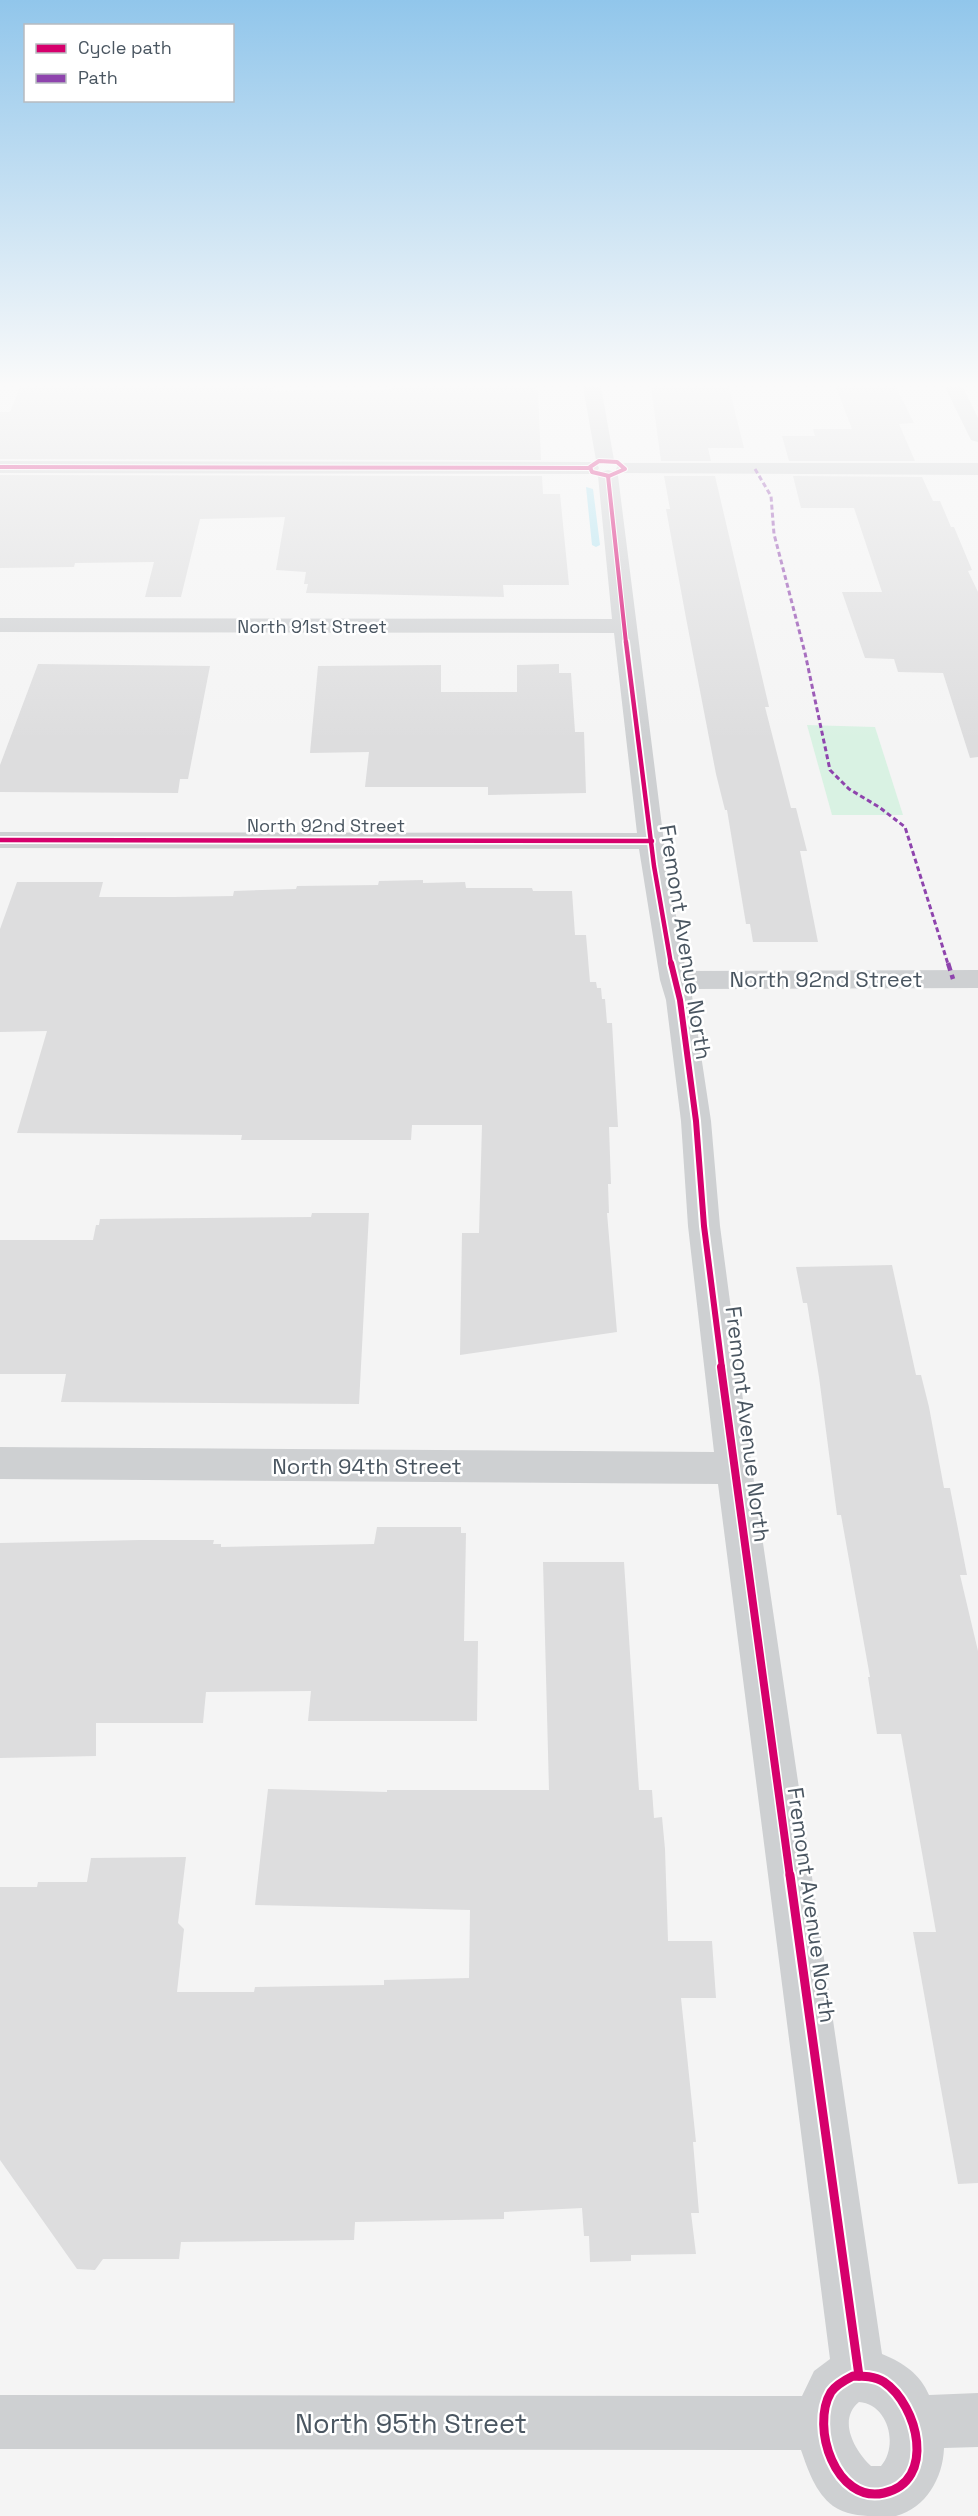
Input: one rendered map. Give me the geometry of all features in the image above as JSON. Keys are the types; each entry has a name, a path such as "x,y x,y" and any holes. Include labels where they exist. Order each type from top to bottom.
{"street":[{"name":"Fremont Avenue North","path":"611,504 651,841 674,980 680,1000 696,1121 704,1226 734,1468 859,2376"},
{"name":"North 91st Street","path":"0,625 624,626"},
{"name":"North 92nd Street","path":"0,840 651,841"},
{"name":"North 92nd Street","path":"674,980 978,979"},
{"name":"North 94th Street","path":"0,1463 734,1468"},
{"path":"852,2376 859,2376 882,2380 896,2391 907,2405 915,2423 917,2450 910,2476 898,2487 883,2493 876,2505 866,2493 850,2484 836,2469 827,2452 822,2431 823,2412 829,2394 852,2376"},
{"path":"915,2423 978,2420"},
{"name":"North 95th Street","path":"0,2422 823,2423"}],"green space":[{"path":"807,725 875,727 903,815 832,815"}],"building":[{"path":"0,504 561,504 569,585 503,585 504,597 306,593 308,584 304,584 306,572 276,570 285,517 200,519 181,597 145,597 154,562 75,563 74,567 0,568"},
{"path":"669,504 722,504 769,707 765,707 791,808 796,808 807,851 800,851 818,942 753,942 750,924 746,924 727,810 725,810 716,774 666,509 670,509"},
{"path":"800,504 941,504 951,527 954,527 972,570 968,571 978,592 978,757 970,758 943,673 898,672 894,659 865,658 842,592 882,592 854,508 801,508"},
{"path":"38,664 210,666 188,779 180,779 178,793 0,792 0,765"},
{"path":"559,664 559,673 571,673 575,732 584,732 586,793 488,795 488,787 365,787 369,752 310,753 318,666 441,665 441,692 517,692 517,665"},
{"path":"423,880 423,883 465,882 466,888 532,888 533,891 572,891 575,935 586,935 590,982 596,982 597,988 601,988 602,999 605,999 607,1023 612,1023 618,1127 609,1127 611,1184 608,1184 609,1213 607,1213 617,1332 460,1355 462,1233 479,1233 482,1125 412,1125 411,1140 241,1140 242,1135 17,1133 47,1031 0,1032 0,929 17,882 103,882 99,897 174,897 233,896 234,891 296,889 297,886 378,885 379,881"},
{"path":"312,1213 369,1213 359,1404 61,1402 66,1374 0,1374 0,1240 93,1240 96,1225 99,1225 100,1219 311,1217"},
{"path":"892,1265 916,1375 921,1375 929,1407 944,1488 950,1488 967,1575 960,1575 978,1651 978,2183 958,2184 913,1932 936,1932 901,1734 877,1734 868,1677 870,1677 841,1515 837,1515 807,1303 803,1303 796,1267"},
{"path":"377,1527 461,1527 461,1533 466,1533 464,1641 478,1641 477,1721 308,1721 311,1691 206,1692 203,1723 96,1723 96,1756 0,1758 0,1543 214,1540 213,1544 221,1544 221,1547 374,1544"},
{"path":"543,1562 624,1562 639,1790 652,1790 654,1818 662,1817 668,1941 712,1941 716,1998 681,1998 696,2142 693,2142 699,2213 691,2213 696,2254 631,2255 631,2261 590,2262 589,2236 584,2236 582,2208 504,2212 504,2219 355,2222 354,2240 181,2242 179,2259 103,2259 95,2270 77,2269 0,2160 0,1887 37,1887 38,1882 87,1882 91,1858 186,1857 178,1923 184,1929 177,1992 254,1992 255,1987 384,1985 384,1980 469,1978 470,1910 255,1905 268,1789 387,1792 387,1790 549,1790"}],"waterway":[{"path":"591,504 596,545"}],"marked path":[{"path":"772,504 774,534 805,653 830,770 842,784 892,815 905,827 953,979"}],"cycle path":[{"path":"611,504 654,866 674,980 680,1000 696,1121 704,1226 734,1468 859,2376"},
{"path":"0,840 652,841"},
{"path":"853,2376 872,2377 884,2382 897,2393 914,2423 917,2458 911,2473 900,2485 884,2493 868,2494 853,2487 831,2460 825,2442 822,2424 824,2407 835,2388 853,2376"}]}
